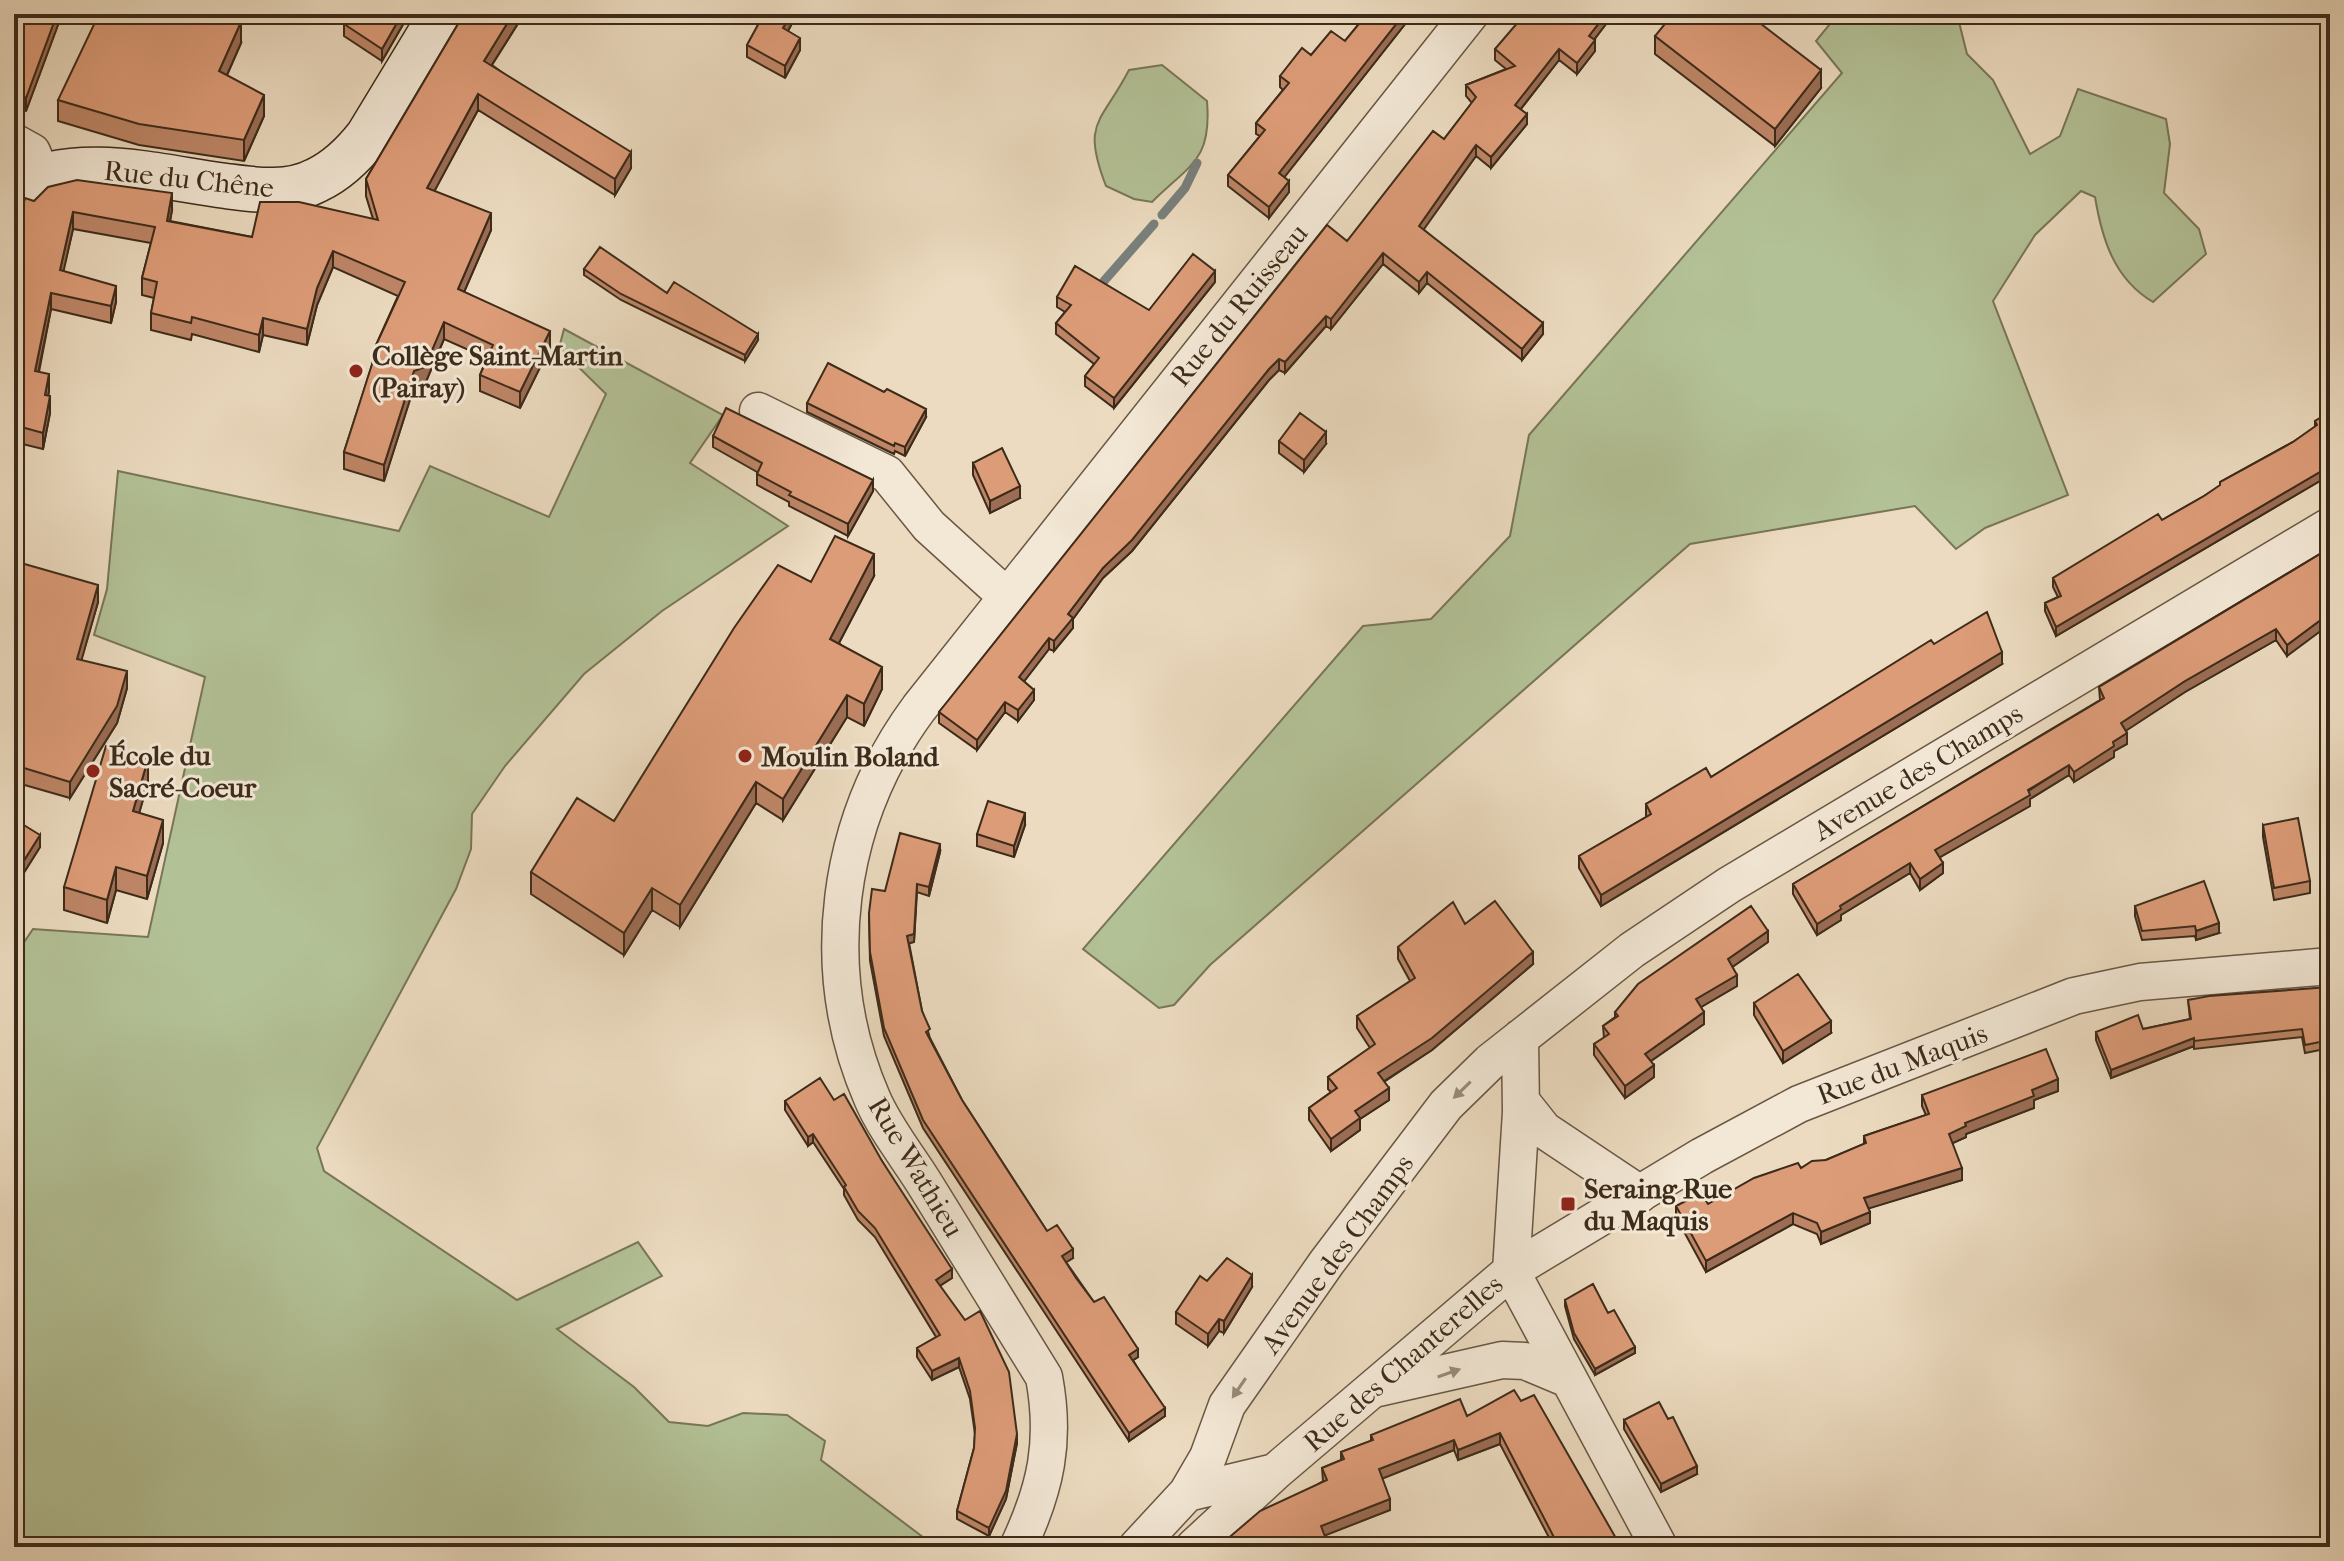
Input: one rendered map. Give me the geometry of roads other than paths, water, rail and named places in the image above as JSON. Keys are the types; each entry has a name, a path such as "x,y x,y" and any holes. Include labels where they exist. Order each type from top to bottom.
{"main road":[{"name":"Rue du Chêne","path":"23,168 99,170 262,191 315,182 353,154 368,136 442,14"}],"street":[{"name":"Rue du Ruisseau","path":"1006,596 1470,14"},
{"path":"758,411 887,474 929,526 1006,596"},
{"name":"Avenue des Champs","path":"1187,1493 1216,1439 1227,1405 1249,1373 1446,1105 1520,1038 1632,950 1729,885 2330,526"},
{"name":"Rue Wathieu","path":"1006,596 894,742 865,803 847,862 840,952 846,1015 873,1100 1044,1377 1052,1418 1050,1450 1042,1486 1018,1547"},
{"name":"Rue du Maquis","path":"1511,1271 1799,1104 2074,996 2140,982 2330,966"},
{"path":"1511,1271 1521,1101 1520,1038"},
{"path":"1521,1101 1544,1130 1563,1145 1640,1194"},
{"name":"Rue des Chanterelles","path":"1194,1547 1275,1472 1511,1271 1659,1547"},
{"path":"1373,1389 1502,1360 1525,1361 1568,1379"},
{"path":"1216,1439 1219,1452 1231,1468 1252,1473 1275,1472"},
{"name":"Rue des Chanterelles","path":"1187,1493 1275,1472"},
{"path":"1137,1547 1187,1493"}],"waterway":[{"path":"1162,215 1185,188 1197,163"},
{"path":"1104,281 1154,224"}],"place":[{"name":"Collège Saint-Martin (Pairay)","path":"356,371"},
{"name":"Moulin Boland","path":"745,756"},
{"name":"École du Sacré-Coeur","path":"93,771"},
{"name":"Seraing Rue du Maquis","path":"1568,1204"}]}
